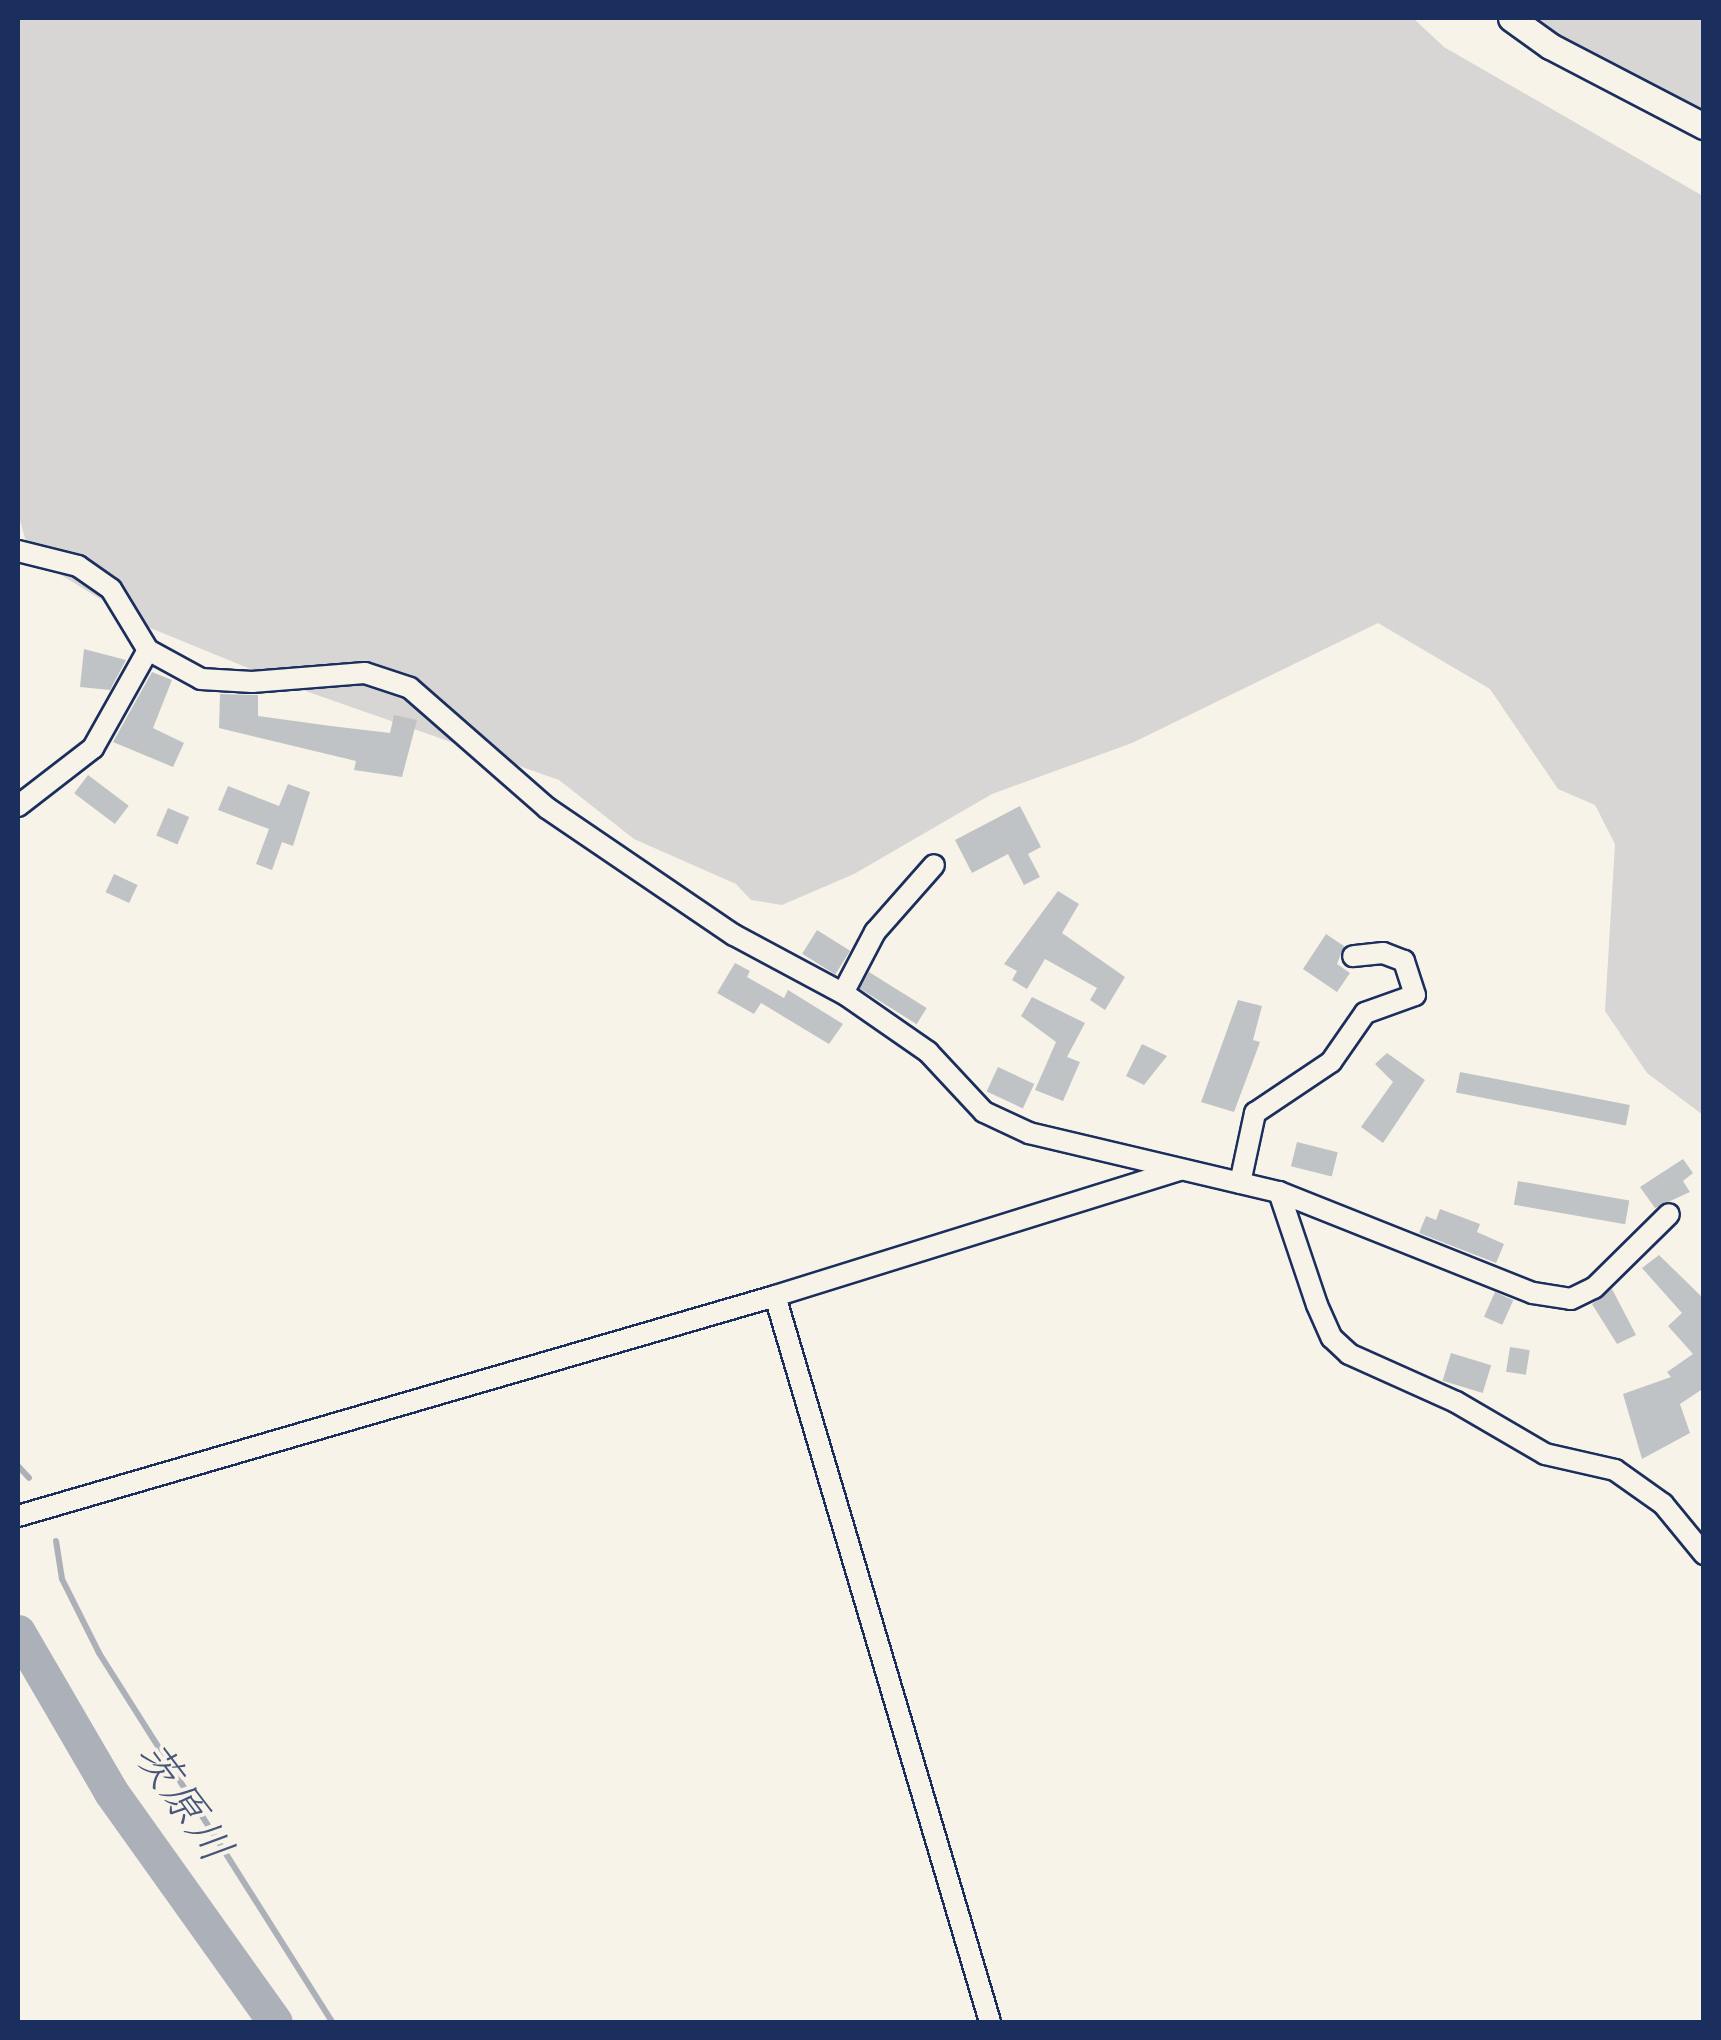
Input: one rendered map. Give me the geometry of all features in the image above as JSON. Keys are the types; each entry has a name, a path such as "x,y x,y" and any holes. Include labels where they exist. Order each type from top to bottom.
{"street":[{"path":"1512,18 1550,46 1704,126"},
{"path":"18,551 78,566 110,589 148,650 216,682 366,672 394,680 436,706 547,808 613,855 734,935 843,994 928,1052 998,1121 1279,1192 1533,1293 1571,1299 1594,1288 1669,1214"},
{"path":"18,806 93,748 148,650"},
{"path":"843,994 875,932 934,865"},
{"path":"1240,1183 1248,1132 1262,1107 1331,1062 1365,1013 1415,995 1404,961 1372,952 1354,956"},
{"path":"18,1516 775,1296 1181,1169"},
{"path":"1279,1192 1323,1319 1349,1354 1456,1402 1545,1454 1616,1470 1663,1504 1704,1554"},
{"path":"775,1296 990,2022"}],"shaded area":[{"path":"18,18 1413,18 1444,47 1703,196 1703,1115 1647,1073 1605,1011 1615,844 1595,805 1558,789 1490,689 1378,623 1132,743 992,794 854,874 782,905 751,900 736,884 634,839 559,780 297,688 143,625 30,556 18,513"},
{"path":"1511,18 1703,18 1703,126"}],"building":[{"path":"84,649 126,660 110,690 80,687"},
{"path":"152,672 172,680 153,728 184,743 173,767 113,742"},
{"path":"220,694 258,695 258,716 331,726 390,733 394,715 417,720 402,777 354,770 356,761 219,728"},
{"path":"88,775 129,806 115,824 74,793"},
{"path":"288,784 310,792 293,846 282,842 272,870 256,864 269,829 218,810 228,786 279,806"},
{"path":"1020,806 1041,847 1028,854 1040,877 1024,885 1008,854 972,873 955,840"},
{"path":"168,808 189,817 177,845 156,836"},
{"path":"114,874 138,885 129,903 106,892"},
{"path":"1058,891 1079,904 1062,933 1125,977 1105,1010 1090,1000 1097,988 1045,959 1027,989 1012,980 1017,971 1004,964"},
{"path":"817,930 850,951 835,974 802,954"},
{"path":"1326,934 1344,946 1337,964 1350,973 1337,992 1303,969"},
{"path":"735,963 750,971 747,977 784,998 788,990 843,1024 829,1044 761,1003 754,1014 717,993"},
{"path":"869,972 927,1008 917,1024 859,988"},
{"path":"1032,997 1085,1023 1067,1057 1080,1062 1063,1101 1035,1090 1056,1042 1021,1016"},
{"path":"1238,1000 1262,1006 1253,1040 1260,1042 1234,1112 1201,1102"},
{"path":"1142,1044 1167,1056 1144,1085 1126,1076"},
{"path":"1387,1053 1425,1080 1383,1143 1361,1127 1393,1082 1375,1064"},
{"path":"998,1067 1034,1084 1023,1108 987,1091"},
{"path":"1460,1072 1630,1105 1626,1126 1456,1093"},
{"path":"1297,1142 1338,1152 1332,1176 1291,1166"},
{"path":"1683,1159 1693,1173 1683,1181 1690,1192 1655,1208 1640,1187"},
{"path":"1518,1181 1629,1201 1625,1224 1514,1205"},
{"path":"1440,1209 1480,1224 1477,1232 1504,1244 1496,1263 1419,1233 1426,1216 1436,1220"},
{"path":"1659,1255 1704,1299 1704,1388 1680,1404 1690,1433 1642,1459 1623,1394 1671,1377 1667,1372 1693,1354 1668,1326 1682,1313 1642,1268"},
{"path":"1612,1289 1636,1335 1617,1344 1592,1304"},
{"path":"1495,1292 1513,1300 1502,1325 1484,1317"},
{"path":"1510,1347 1530,1350 1526,1375 1506,1372"},
{"path":"1451,1353 1491,1365 1483,1393 1443,1381"}],"waterway":[{"path":"18,1466 29,1478"},
{"path":"56,1541 62,1579 99,1653 332,2022"},
{"name":"茨原川","path":"18,1632 111,1792 275,2022"}]}
